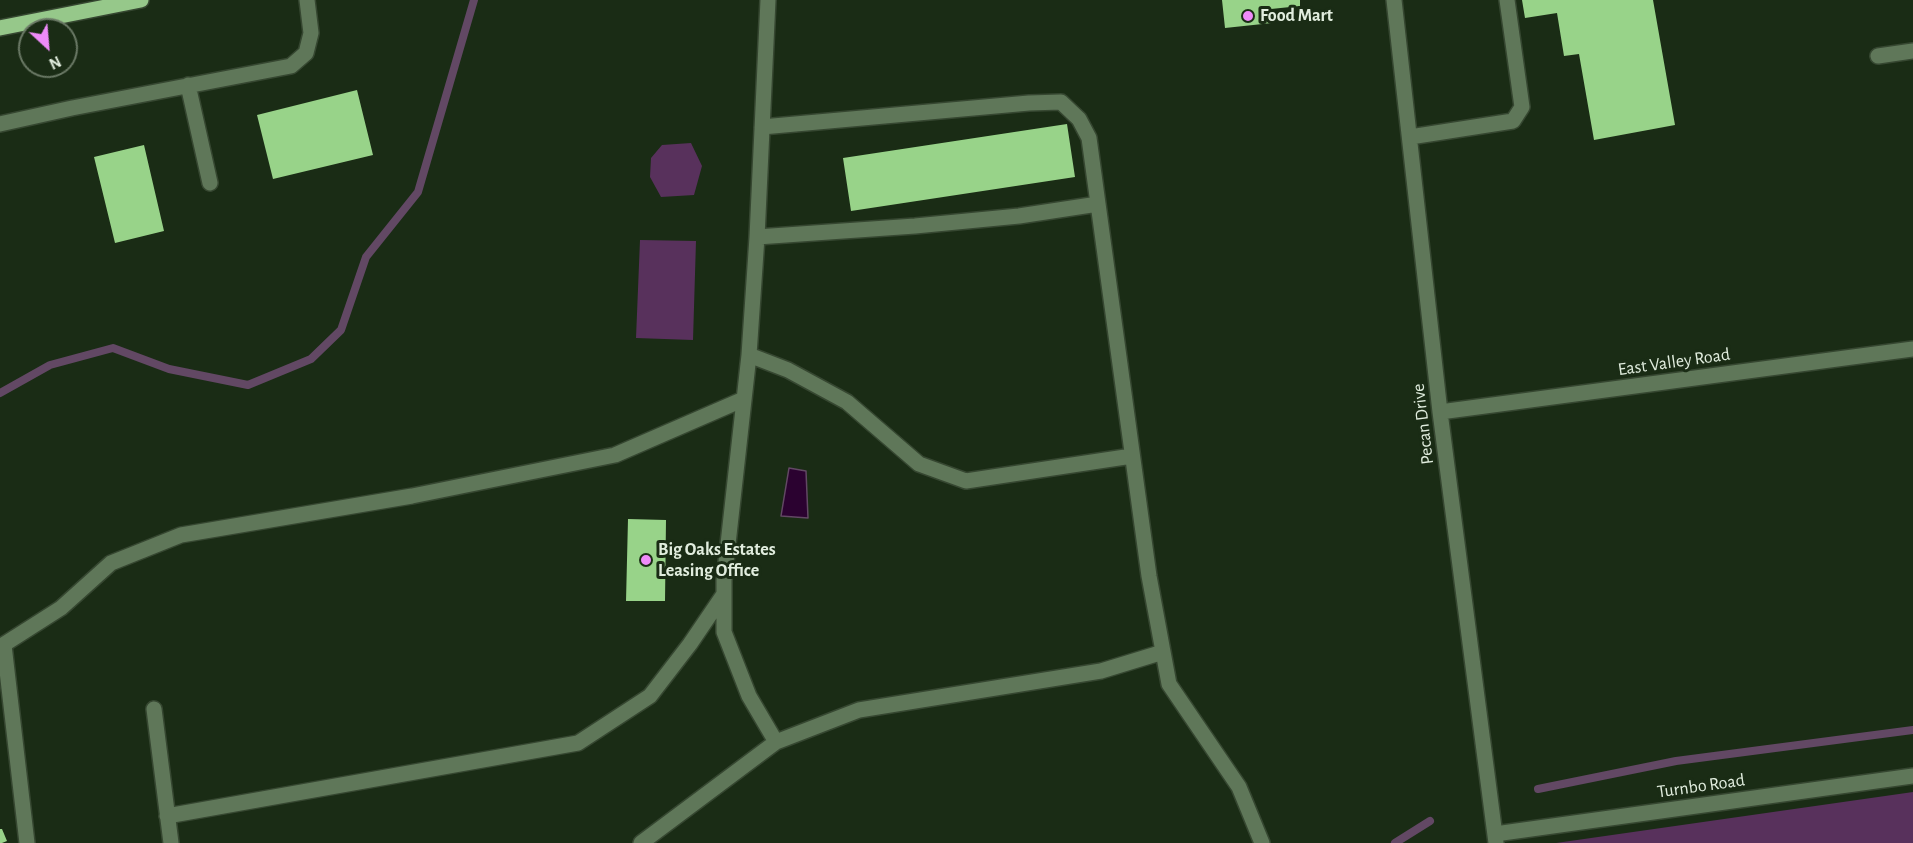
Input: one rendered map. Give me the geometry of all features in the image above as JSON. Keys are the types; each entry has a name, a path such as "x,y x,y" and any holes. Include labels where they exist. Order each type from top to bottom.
{"main road":[{"path":"0,28 141,0"}],"street":[{"path":"0,124 291,66 306,53 311,33 307,0"},
{"path":"768,0 749,355 724,594 724,632 749,696 776,742"},
{"name":"Pecan Drive","path":"1394,0 1440,412 1495,839"},
{"path":"1410,137 1513,121 1522,107 1507,0"},
{"path":"1878,56 1913,51"},
{"path":"188,86 210,183"},
{"path":"762,127 1061,102 1078,119 1089,138 1149,576 1169,684 1239,787 1262,843"},
{"path":"757,237 1019,216 1098,204"},
{"name":"East Valley Road","path":"1440,412 1913,349"},
{"path":"749,355 788,370 847,402 919,464 966,481 1132,456"},
{"path":"27,843 2,646 61,608 111,562 181,535 412,496 615,455 744,399"},
{"path":"167,816 578,743 650,696 690,644 724,594"},
{"path":"641,843 776,742 859,710 1101,671 1163,652"},
{"path":"154,709 171,843"},
{"name":"Turnbo Road","path":"1495,839 1913,776"}],"shaded area":[{"path":"691,143 702,166 694,195 661,197 650,177 651,158 662,145"},
{"path":"640,240 696,241 693,340 636,338"},
{"path":"789,468 806,471 808,518 781,516"},
{"path":"1913,792 1913,843 1556,843"}],"building":[{"name":"Food Mart","path":"1222,0 1300,0 1300,6 1271,9 1272,23 1225,28"},
{"path":"1522,0 1653,0 1675,125 1594,140 1579,54 1564,56 1557,13 1525,18"},
{"path":"357,90 373,155 273,179 257,115"},
{"path":"1067,124 1075,177 851,211 843,158"},
{"path":"144,145 164,231 115,243 94,157"},
{"name":"Big Oaks Estates Leasing Office","path":"628,519 666,520 665,601 626,601"},
{"path":"0,829 7,841 2,843 0,843"}],"waterway":[{"path":"0,393 50,365 113,348 169,369 248,385 311,359 341,330 366,257 418,192 474,0"},
{"path":"1538,789 1676,761 1913,730"},
{"path":"1395,843 1430,821"}],"place":[{"name":"Food Mart","path":"1248,16"},
{"name":"Big Oaks Estates Leasing Office","path":"646,560"}]}
